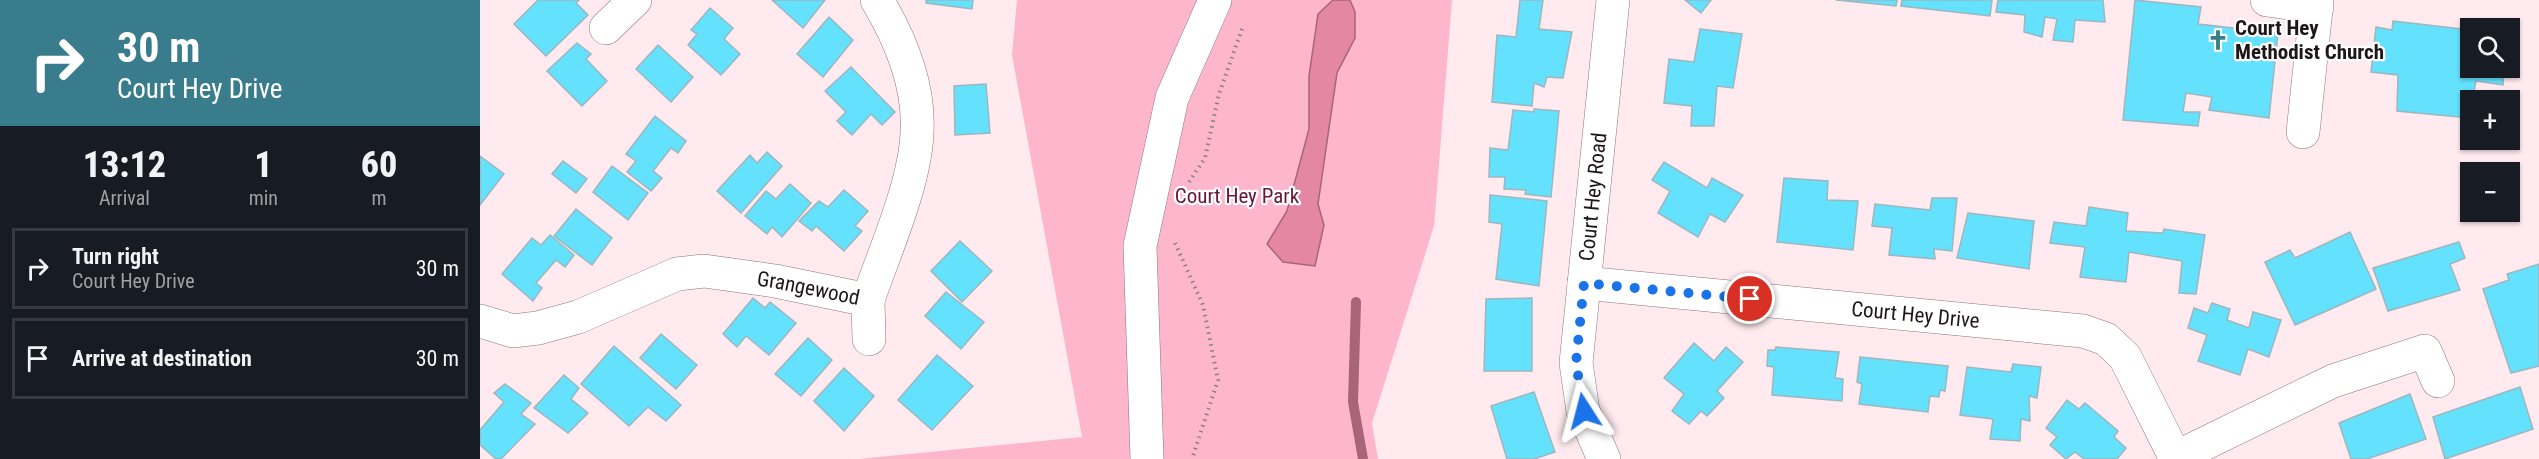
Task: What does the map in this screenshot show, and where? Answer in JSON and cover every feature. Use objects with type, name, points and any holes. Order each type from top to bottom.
[{"type":"street","points":[[606,28],[634,0]]},
{"type":"street","name":"Grangewood","points":[[480,321],[513,331],[538,328],[578,317],[677,274],[704,271],[786,283],[868,300],[907,187],[918,133],[912,77],[895,31],[877,0]]},
{"type":"street","points":[[1147,459],[1140,246],[1172,98],[1215,0]]},
{"type":"street","name":"Court Hey Road","points":[[1604,459],[1584,411],[1576,363],[1613,0]]},
{"type":"street","points":[[2267,0],[2317,4],[2302,132]]},
{"type":"street","name":"Court Hey Drive","points":[[1584,283],[2083,331],[2106,339],[2125,357],[2175,458]]},
{"type":"street","points":[[868,300],[869,339]]},
{"type":"street","points":[[2175,458],[2332,381],[2424,351],[2438,381]]},
{"type":"path","points":[[1188,184],[1205,158],[1219,94],[1245,21]]},
{"type":"path","points":[[1174,241],[1203,305],[1218,380],[1192,459]]},
{"type":"green space","name":"Court Hey Park","points":[[1017,0],[1452,0],[1434,226],[1372,423],[1378,459],[859,459],[1082,437],[1012,55]]},
{"type":"shaded area","points":[[1333,0],[1350,0],[1355,12],[1355,38],[1337,73],[1318,204],[1324,225],[1315,266],[1283,262],[1267,244],[1287,211],[1309,129],[1309,76],[1318,14]]},
{"type":"building","points":[[538,0],[579,0],[576,3],[588,15],[546,56],[514,24]]},
{"type":"building","points":[[772,0],[825,0],[803,28]]},
{"type":"building","points":[[926,0],[973,0],[972,9],[926,3]]},
{"type":"building","points":[[1520,0],[1543,0],[1539,29],[1572,32],[1563,78],[1547,77],[1544,87],[1534,83],[1532,106],[1492,102],[1497,35],[1516,37]]},
{"type":"building","points":[[1685,0],[1711,0],[1701,13]]},
{"type":"building","points":[[1836,0],[1897,0],[1896,6]]},
{"type":"building","points":[[1902,0],[1992,0],[1990,16],[1901,6]]},
{"type":"building","points":[[1998,0],[2103,0],[2105,22],[2075,20],[2073,42],[2053,40],[2057,19],[2045,17],[2042,37],[2024,32],[2025,15],[1996,12]]},
{"type":"building","points":[[2135,0],[2201,7],[2198,24],[2278,33],[2269,118],[2209,110],[2212,97],[2186,93],[2183,112],[2200,112],[2198,126],[2123,120]]},
{"type":"building","points":[[710,8],[733,28],[724,39],[740,54],[721,75],[688,45],[697,34],[691,30]]},
{"type":"building","points":[[829,17],[853,40],[823,77],[797,54]]},
{"type":"building","points":[[2393,21],[2460,29],[2460,78],[2503,78],[2503,85],[2476,81],[2474,90],[2460,90],[2460,117],[2397,111],[2398,75],[2371,72],[2376,27],[2392,30]]},
{"type":"building","points":[[1700,29],[1742,34],[1733,88],[1717,86],[1714,126],[1691,126],[1692,106],[1664,103],[1669,59],[1694,62]]},
{"type":"building","points":[[577,43],[591,54],[586,59],[607,81],[582,106],[547,71]]},
{"type":"building","points":[[658,45],[693,77],[671,102],[636,69]]},
{"type":"building","points":[[851,67],[895,112],[882,125],[871,114],[852,135],[837,121],[846,112],[825,91]]},
{"type":"building","points":[[986,84],[990,133],[955,135],[954,86]]},
{"type":"building","points":[[1534,109],[1559,111],[1551,197],[1525,194],[1526,190],[1504,189],[1505,177],[1489,177],[1490,148],[1508,150],[1513,110],[1534,112]]},
{"type":"building","points":[[655,116],[686,141],[678,153],[671,148],[653,171],[662,178],[651,191],[627,172],[636,161],[626,154]]},
{"type":"building","points":[[767,152],[782,166],[741,213],[717,191],[750,155],[757,163]]},
{"type":"building","points":[[480,156],[504,174],[480,205]]},
{"type":"building","points":[[563,161],[587,179],[576,193],[552,174]]},
{"type":"building","points":[[1664,162],[1707,188],[1712,178],[1743,195],[1725,222],[1710,214],[1698,237],[1658,213],[1670,191],[1652,180]]},
{"type":"building","points":[[612,166],[648,193],[628,220],[593,192]]},
{"type":"building","points":[[1784,178],[1828,181],[1827,200],[1858,201],[1853,250],[1777,242]]},
{"type":"building","points":[[790,184],[811,203],[782,237],[772,227],[767,234],[745,216],[766,191],[776,199]]},
{"type":"building","points":[[844,190],[868,211],[855,226],[862,231],[844,251],[816,226],[812,231],[799,221],[819,201],[828,207]]},
{"type":"building","points":[[1490,195],[1547,201],[1539,286],[1496,279],[1502,224],[1489,222]]},
{"type":"building","points":[[1932,198],[1957,198],[1952,251],[1934,249],[1935,259],[1889,255],[1892,228],[1872,226],[1875,204],[1930,210]]},
{"type":"building","points":[[2089,207],[2128,213],[2126,231],[2163,233],[2164,229],[2205,235],[2196,294],[2179,293],[2182,261],[2129,252],[2126,282],[2080,277],[2085,247],[2050,243],[2054,222],[2086,226]]},
{"type":"building","points":[[576,209],[612,238],[592,265],[554,236]]},
{"type":"building","points":[[1968,213],[2034,221],[2029,269],[1957,258]]},
{"type":"building","points":[[2350,232],[2376,289],[2295,325],[2265,262],[2290,250],[2295,258]]},
{"type":"building","points":[[550,235],[574,255],[565,267],[556,260],[536,283],[542,288],[533,301],[502,274],[532,238],[541,245]]},
{"type":"building","points":[[960,241],[992,271],[962,302],[931,271]]},
{"type":"building","points":[[2459,242],[2465,258],[2450,264],[2460,290],[2388,311],[2373,268]]},
{"type":"building","points":[[2539,264],[2539,366],[2511,373],[2483,289],[2509,280],[2507,274]]},
{"type":"building","points":[[946,292],[984,322],[961,349],[925,316]]},
{"type":"building","points":[[753,298],[765,308],[770,302],[796,323],[769,355],[746,336],[737,347],[723,334]]},
{"type":"building","points":[[1532,298],[1532,371],[1484,371],[1486,299]]},
{"type":"building","points":[[2212,303],[2230,309],[2227,320],[2249,328],[2253,312],[2281,320],[2269,357],[2248,349],[2240,375],[2198,361],[2207,335],[2188,328],[2194,308],[2208,313]]},
{"type":"building","points":[[661,334],[697,365],[676,389],[640,358]]},
{"type":"building","points":[[808,338],[832,360],[801,396],[775,374]]},
{"type":"building","points":[[1694,343],[1714,361],[1726,347],[1743,362],[1717,391],[1724,398],[1707,416],[1701,411],[1689,424],[1672,411],[1684,394],[1664,378]]},
{"type":"building","points":[[614,346],[681,405],[666,421],[648,407],[629,426],[581,384]]},
{"type":"building","points":[[1776,347],[1839,352],[1835,378],[1843,379],[1842,401],[1772,395],[1774,367],[1767,366],[1768,350],[1775,350]]},
{"type":"building","points":[[937,355],[973,386],[932,430],[898,400]]},
{"type":"building","points":[[1860,357],[1948,366],[1945,391],[1940,390],[1939,397],[1930,396],[1928,412],[1859,404],[1862,384],[1857,382]]},
{"type":"building","points":[[2013,364],[2041,367],[2037,398],[2029,396],[2030,421],[2021,419],[2020,441],[1990,439],[1993,419],[1960,415],[1967,367],[2011,372]]},
{"type":"building","points":[[844,368],[874,396],[844,431],[814,401]]},
{"type":"building","points":[[564,375],[579,388],[571,399],[588,413],[568,433],[534,408]]},
{"type":"building","points":[[505,384],[531,403],[521,414],[535,424],[501,459],[496,459],[480,445],[480,430],[504,402],[494,393]]},
{"type":"building","points":[[2520,387],[2533,429],[2445,459],[2433,417]]},
{"type":"building","points":[[1534,392],[1555,452],[1534,459],[1507,459],[1491,406]]},
{"type":"building","points":[[2410,394],[2426,439],[2367,459],[2351,459],[2339,423]]},
{"type":"building","points":[[2067,400],[2079,409],[2085,403],[2118,431],[2114,437],[2126,448],[2117,459],[2084,459],[2075,452],[2066,459],[2050,445],[2057,437],[2046,428]]},
{"type":"waterway","points":[[1356,302],[1353,402],[1363,459]]},
{"type":"place","name":"Court Hey Methodist Church","points":[[2218,40]]},
{"type":"route","points":[[1584,411],[1576,363],[1584,283],[1750,299]]}]
